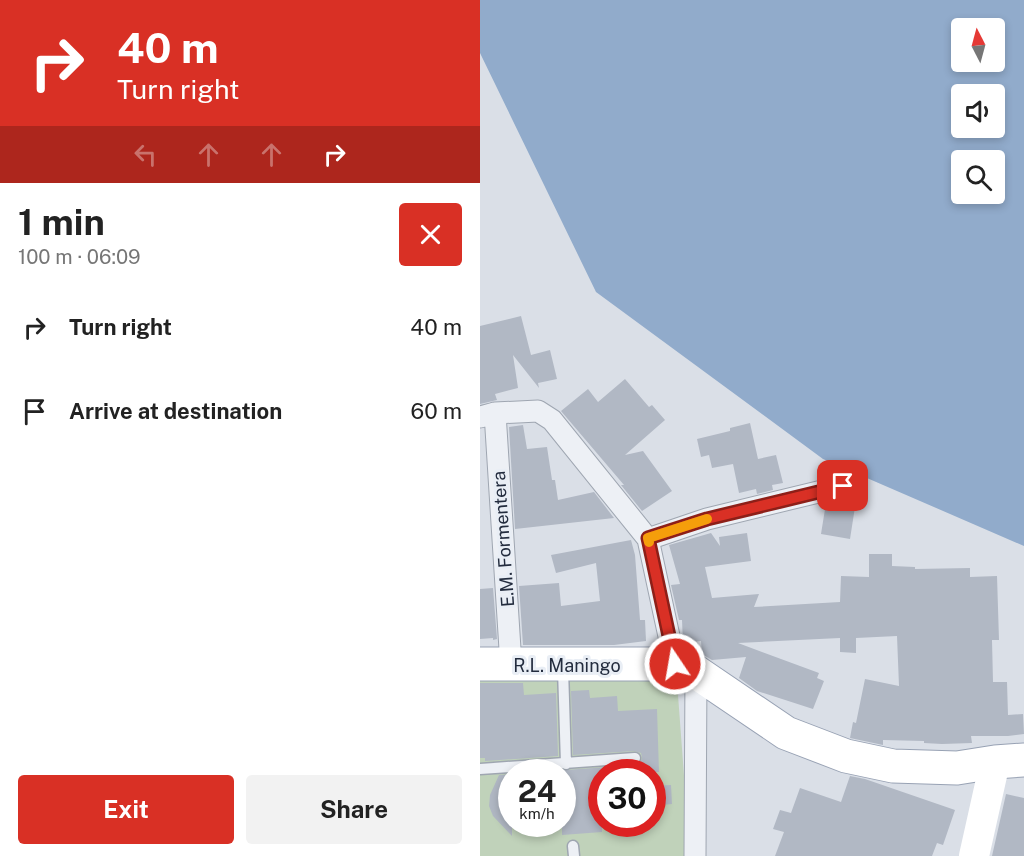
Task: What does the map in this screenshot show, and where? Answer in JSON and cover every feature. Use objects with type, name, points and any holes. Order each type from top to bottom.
[{"type":"main road","name":"R.L. Maningo","points":[[496,665],[686,668]]},
{"type":"main road","points":[[686,668],[786,733],[846,756],[893,766],[957,768],[1010,761]]},
{"type":"street","points":[[488,415],[538,411],[552,420],[648,538],[686,668],[695,856]]},
{"type":"street","name":"E.M. Formentera","points":[[488,415],[496,665]]},
{"type":"street","points":[[648,538],[707,519],[843,486]]},
{"type":"street","points":[[974,856],[1010,761]]},
{"type":"lane","points":[[563,666],[566,759]]},
{"type":"lane","points":[[576,763],[635,758]]},
{"type":"lane","points":[[480,769],[498,768]]},
{"type":"green space","points":[[656,676],[670,681],[678,695],[690,856],[480,856],[480,681]]},
{"type":"water","points":[[480,0],[1024,0],[1024,546],[823,459],[596,292],[480,53]]},
{"type":"building","points":[[521,316],[531,355],[550,350],[557,379],[538,383],[539,388],[513,355],[518,388],[495,394],[497,400],[480,404],[480,326]]},
{"type":"building","points":[[625,379],[649,407],[652,405],[665,420],[625,455],[643,451],[672,491],[642,511],[621,485],[624,485],[561,411],[588,389],[598,402]]},
{"type":"building","points":[[750,423],[758,459],[776,455],[783,483],[772,485],[773,490],[757,494],[756,489],[739,493],[733,464],[712,468],[709,455],[701,457],[697,439],[730,431],[730,428]]},
{"type":"building","points":[[523,425],[527,449],[547,447],[552,480],[555,480],[558,500],[594,492],[614,518],[515,529],[509,427]]},
{"type":"building","points":[[826,503],[855,507],[850,539],[821,534]]},
{"type":"building","points":[[711,533],[720,546],[719,537],[747,533],[751,561],[705,567],[712,598],[759,594],[754,607],[840,602],[841,576],[869,577],[869,554],[892,554],[892,566],[915,567],[915,569],[970,568],[970,577],[997,576],[999,640],[992,640],[993,682],[1007,682],[1008,715],[1023,714],[1024,734],[971,736],[972,743],[942,744],[883,740],[883,745],[850,738],[853,722],[856,723],[865,679],[899,686],[897,636],[856,638],[856,653],[840,652],[840,638],[738,643],[819,673],[817,678],[824,681],[813,709],[757,691],[739,678],[746,657],[712,660],[702,654],[701,641],[683,643],[682,620],[679,620],[671,585],[680,584],[669,545]]},
{"type":"building","points":[[631,540],[635,555],[640,620],[645,620],[646,641],[614,645],[523,645],[519,586],[559,583],[561,606],[600,601],[596,563],[556,573],[551,555]]},
{"type":"building","points":[[493,588],[497,639],[480,639],[480,589]]},
{"type":"building","points":[[480,683],[523,683],[524,695],[556,693],[558,756],[485,761],[485,758],[480,758]]},
{"type":"building","points":[[589,690],[590,698],[617,696],[618,711],[657,709],[659,759],[642,759],[641,753],[634,751],[573,755],[571,691]]},
{"type":"building","points":[[588,768],[588,833],[576,834],[576,769]]},
{"type":"building","points":[[850,776],[955,810],[943,845],[937,843],[932,856],[775,856],[784,832],[773,829],[780,810],[791,813],[800,788],[841,802]]},
{"type":"building","points":[[498,777],[498,821],[489,806],[490,795]]},
{"type":"building","points":[[666,785],[671,785],[672,804],[666,805]]},
{"type":"building","points":[[1006,794],[1024,798],[1024,856],[992,856]]},
{"type":"slow traffic","points":[[649,542],[648,538],[707,519]]},
{"type":"route","points":[[675,664],[648,538],[707,519],[843,486]]}]
